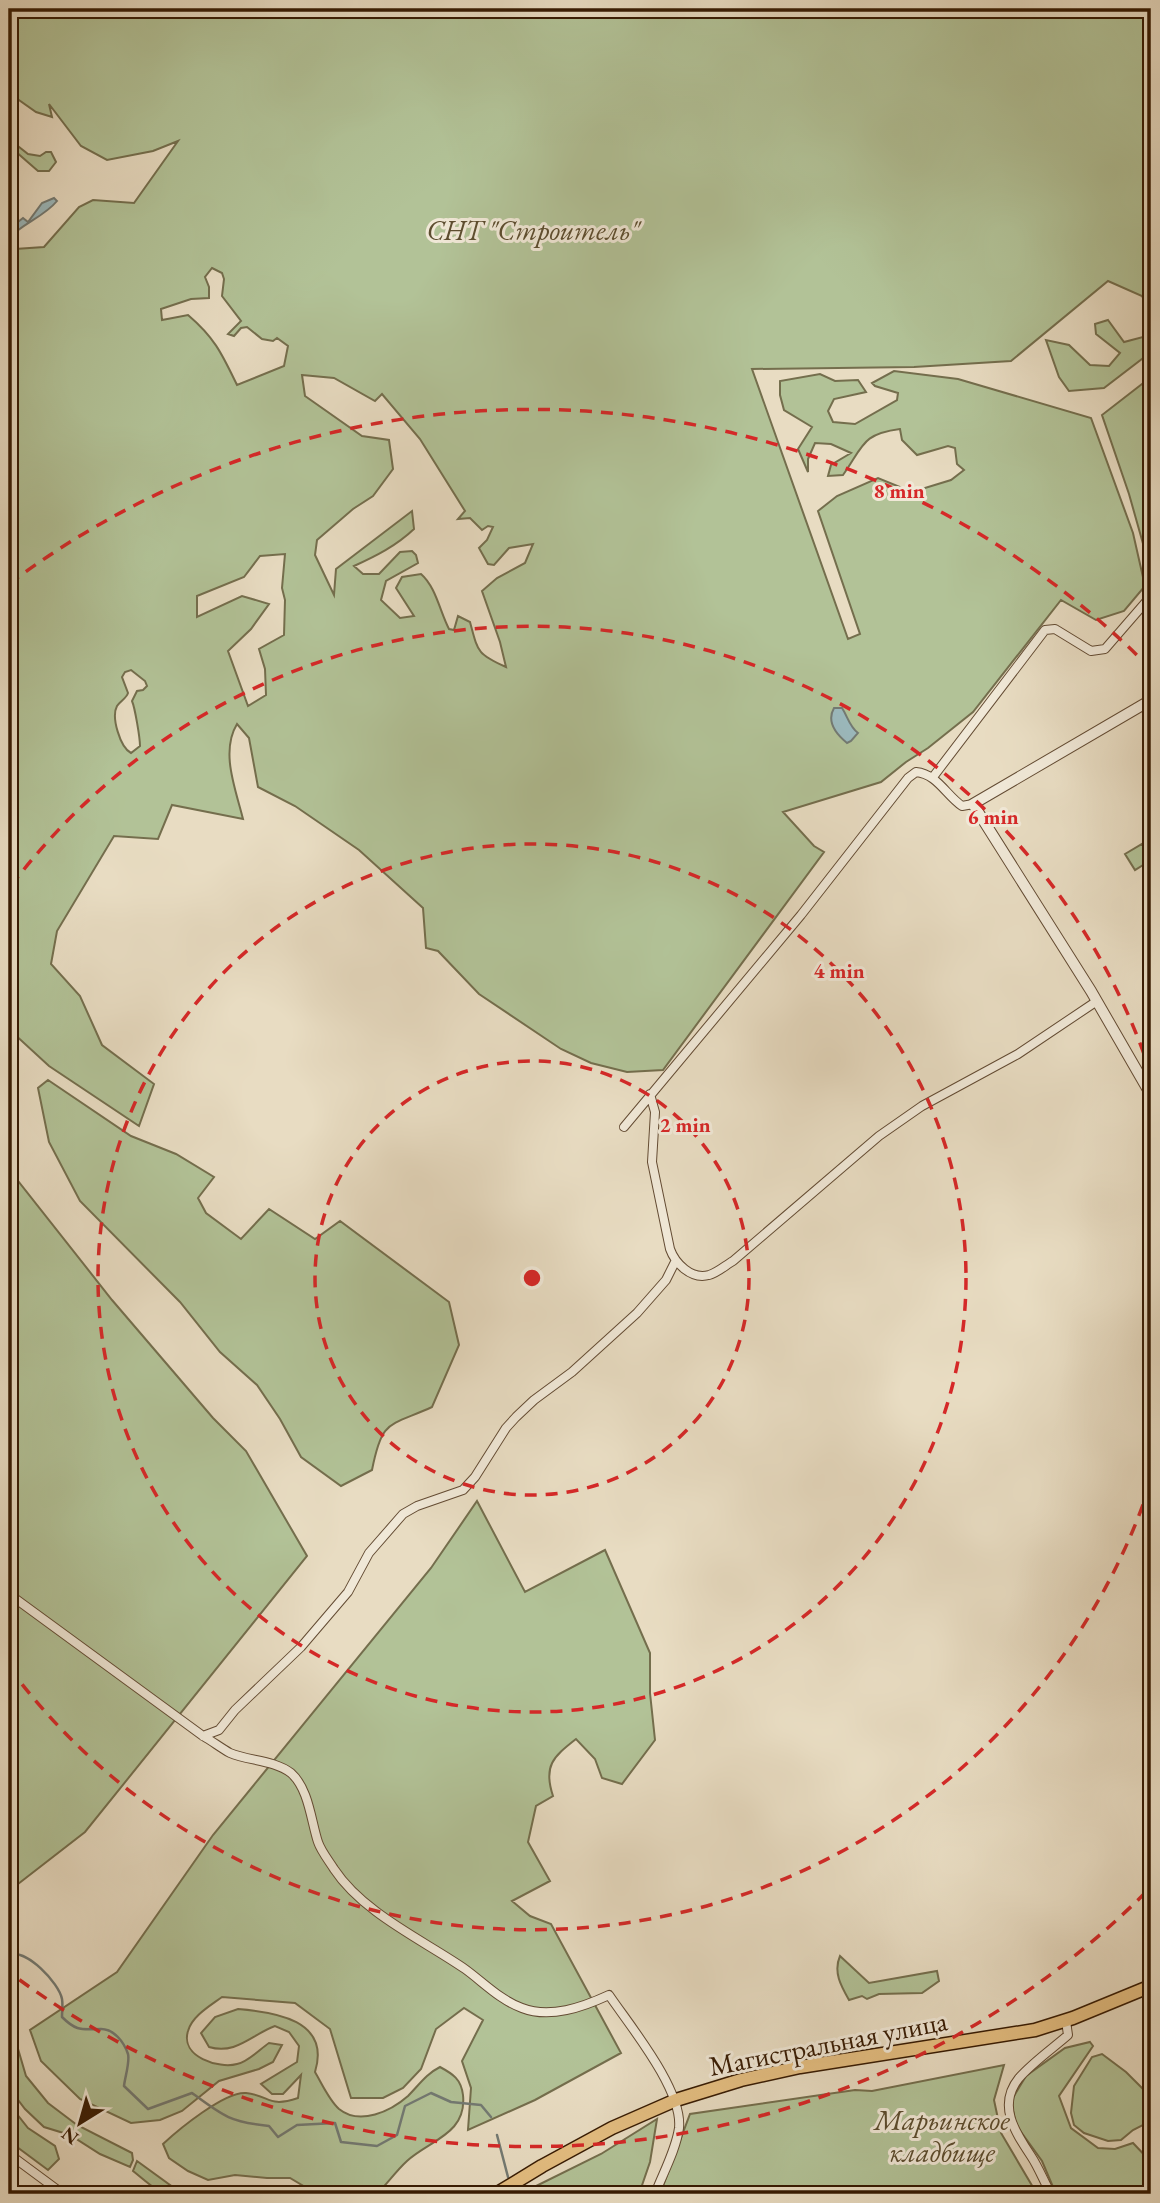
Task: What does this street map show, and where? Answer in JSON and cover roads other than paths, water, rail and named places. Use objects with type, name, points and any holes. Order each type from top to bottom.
[{"type":"main road","name":"Магистральная улица","points":[[496,2194],[612,2128],[676,2100],[767,2074],[1008,2035],[1066,2021],[1151,1986]]},
{"type":"street","points":[[933,777],[1045,630],[1055,629],[1091,651],[1105,649],[1151,596]]},
{"type":"street","points":[[624,1127],[802,915],[908,778],[916,772],[933,777],[951,798],[962,806],[973,804],[1151,700]]},
{"type":"street","points":[[973,804],[1097,1001],[1151,1095]]},
{"type":"street","points":[[675,1262],[695,1275],[708,1276],[733,1261],[880,1136],[922,1105],[1018,1054],[1097,1001]]},
{"type":"street","points":[[203,1736],[219,1730],[235,1710],[300,1647],[348,1592],[369,1553],[403,1514],[417,1506],[463,1490],[475,1477],[506,1428],[534,1400],[572,1373],[637,1313],[666,1280],[675,1262],[652,1162],[655,1112],[650,1094]]},
{"type":"street","points":[[9,1594],[203,1736],[230,1752],[292,1774],[300,1786],[314,1823],[318,1843],[349,1887],[376,1911],[497,1994],[523,2009],[554,2012],[584,2006],[609,1995],[667,2081],[676,2100],[679,2126],[655,2194]]},
{"type":"street","points":[[1051,2194],[1033,2158],[1018,2138],[1008,2111],[1012,2090],[1019,2078],[1068,2035],[1066,2021]]},
{"type":"street","points":[[9,2154],[63,2194]]},
{"type":"water","points":[[54,198],[57,201],[52,206],[9,238],[9,229],[23,218],[28,222],[42,203]]},
{"type":"water","points":[[834,708],[842,708],[858,733],[847,743],[833,727],[831,718]]},
{"type":"waterway","points":[[9,1955],[16,1954],[32,1962],[55,1984],[62,2001],[62,2017],[67,2022],[80,2029],[110,2031],[118,2037],[128,2054],[124,2086],[148,2109],[192,2093],[228,2117],[269,2126],[278,2137],[297,2125],[335,2123],[341,2142],[377,2146],[397,2135],[405,2106],[431,2093],[451,2102],[481,2105],[491,2117]]},
{"type":"waterway","points":[[497,2135],[508,2177]]},
{"type":"park label","name":"СНТ \"Строитель\"","points":[[533,230]]},
{"type":"park label","name":"Марьинское кладбище","points":[[942,2136]]}]
